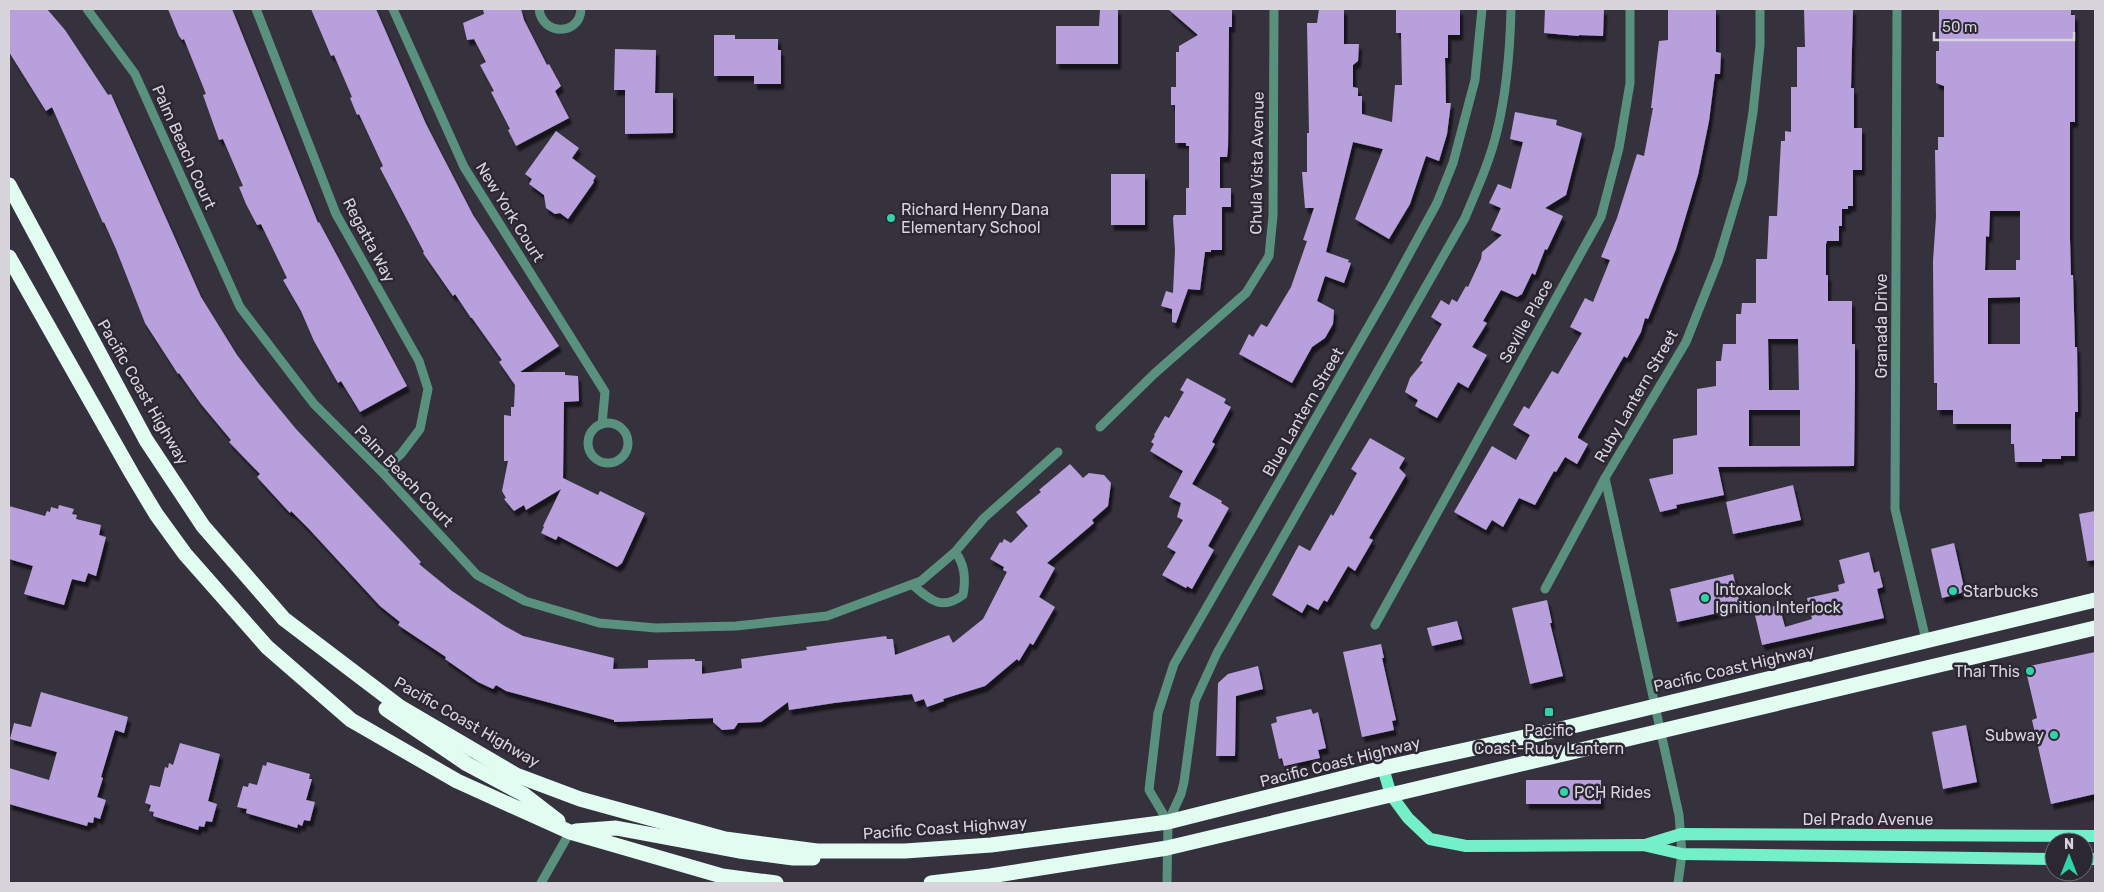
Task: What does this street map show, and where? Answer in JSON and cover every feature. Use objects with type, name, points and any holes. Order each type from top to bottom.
[{"type":"highway","name":"Pacific Coast Highway","points":[[9,185],[146,440],[203,526],[284,619],[400,707],[516,775],[580,799],[725,839],[817,851],[905,851],[991,846],[1168,822],[1383,768],[1548,732],[2095,600]]},
{"type":"highway","points":[[9,257],[132,474],[156,514],[185,554],[267,647],[352,720],[457,781],[570,832],[722,876],[776,883]]},
{"type":"highway","points":[[284,619],[294,631],[338,672],[392,714],[467,764],[522,794],[549,813],[570,832],[598,829],[632,830],[693,844],[793,858],[837,858],[905,851]]},
{"type":"highway","points":[[930,883],[990,876],[1167,848],[2095,628]]},
{"type":"main road","name":"Del Prado Avenue","points":[[1383,768],[1391,795],[1408,818],[1430,839],[1466,846],[1642,846],[1682,854],[2044,859]]},
{"type":"main road","name":"Del Prado Avenue","points":[[1642,846],[1681,834],[2095,836]]},
{"type":"street","name":"Palm Beach Court","points":[[87,9],[135,74],[240,307],[314,404],[381,472],[477,575],[525,601],[599,623],[656,628],[736,626],[827,616],[921,582],[955,552],[984,518],[1058,452]]},
{"type":"street","name":"Regatta Way","points":[[256,9],[336,214],[419,361],[428,389],[420,429],[401,454],[381,472]]},
{"type":"street","name":"New York Court","points":[[393,9],[464,167],[605,392],[602,424]]},
{"type":"street","points":[[539,9],[544,23],[550,28],[558,30],[574,26],[579,19],[581,9]]},
{"type":"street","name":"Chula Vista Avenue","points":[[1100,427],[1154,374],[1246,293],[1269,256],[1273,216],[1274,9]]},
{"type":"street","name":"Blue Lantern Street","points":[[1168,822],[1149,790],[1158,713],[1174,664],[1437,204],[1453,163],[1475,80],[1482,9]]},
{"type":"street","points":[[1167,883],[1168,822],[1181,794],[1184,782],[1195,701],[1217,653],[1465,218],[1497,131],[1510,55],[1511,9]]},
{"type":"street","name":"Seville Place","points":[[1375,625],[1601,217],[1619,148],[1630,83],[1630,9]]},
{"type":"street","name":"Ruby Lantern Street","points":[[1545,589],[1605,478],[1686,342],[1718,260],[1742,181],[1753,112],[1760,45],[1760,9]]},
{"type":"street","name":"Granada Drive","points":[[1896,9],[1895,509],[1926,640]]},
{"type":"street","name":"New York Court","points":[[602,424],[618,426],[624,431],[627,438],[626,453],[614,462],[598,461],[592,456],[589,449],[590,434],[602,424]]},
{"type":"street","name":"Ruby Lantern Street","points":[[1605,478],[1679,815],[1682,854],[1678,883]]},
{"type":"street","points":[[913,585],[940,603],[954,601],[963,595],[966,583],[964,571],[960,558],[955,552]]},
{"type":"street","points":[[542,883],[570,832]]},
{"type":"building","points":[[9,9],[47,9],[65,30],[108,95],[111,94],[201,297],[237,355],[259,384],[296,429],[421,562],[419,564],[452,591],[523,636],[614,658],[613,669],[648,668],[648,660],[695,659],[695,661],[702,661],[702,674],[742,668],[741,659],[807,650],[806,647],[886,636],[887,639],[893,639],[895,655],[949,635],[953,643],[983,619],[1007,572],[1003,570],[1004,567],[990,559],[1000,542],[1002,543],[1004,539],[1011,543],[1028,526],[1016,512],[1041,492],[1039,490],[1070,464],[1083,478],[1089,473],[1104,475],[1111,483],[1108,506],[1092,520],[1094,523],[1047,563],[1055,568],[1039,597],[1055,607],[1033,645],[1030,643],[1019,661],[1017,659],[985,686],[943,699],[944,701],[927,707],[924,699],[915,702],[912,694],[789,710],[788,702],[761,722],[738,723],[734,729],[722,730],[713,722],[713,718],[614,722],[614,720],[506,691],[496,685],[493,689],[478,682],[445,659],[446,657],[398,625],[400,622],[380,606],[309,529],[291,511],[290,513],[257,477],[260,474],[229,442],[231,440],[178,374],[145,323],[116,249],[52,107],[46,111],[9,52]]},
{"type":"building","points":[[168,9],[232,9],[318,223],[407,386],[360,412],[341,381],[338,383],[314,341],[301,311],[283,280],[287,278],[261,224],[257,225],[246,204],[239,187],[243,186],[223,139],[219,140],[203,95],[206,94],[184,39],[182,40],[179,36]]},
{"type":"building","points":[[311,9],[376,9],[426,124],[473,215],[559,346],[520,372],[565,372],[565,375],[578,376],[579,401],[564,402],[563,478],[598,495],[600,491],[645,513],[622,563],[617,567],[558,536],[556,540],[541,533],[561,489],[526,510],[524,505],[514,511],[504,499],[506,498],[502,491],[508,461],[504,461],[504,415],[511,416],[511,407],[514,407],[515,385],[499,362],[502,360],[423,253],[380,168],[383,166],[359,114],[357,115],[350,98],[352,97],[334,55],[331,56]]},
{"type":"building","points":[[483,9],[521,9],[524,20],[547,65],[549,64],[561,86],[555,91],[569,118],[516,146],[508,130],[510,129],[491,92],[494,91],[480,65],[486,62],[474,39],[467,40],[463,23],[484,14]]},
{"type":"building","points":[[1100,9],[1118,9],[1118,64],[1056,64],[1056,26],[1099,26]]},
{"type":"building","points":[[1168,9],[1232,9],[1232,27],[1229,27],[1228,148],[1227,157],[1220,157],[1220,188],[1231,188],[1231,207],[1222,207],[1222,250],[1205,252],[1200,290],[1188,289],[1176,323],[1172,322],[1172,309],[1161,306],[1166,291],[1173,293],[1175,250],[1173,218],[1174,215],[1186,215],[1186,188],[1189,188],[1189,146],[1186,146],[1186,143],[1175,143],[1175,105],[1171,105],[1171,87],[1176,87],[1176,52],[1179,52],[1179,46],[1198,35]]},
{"type":"building","points":[[1319,9],[1344,9],[1344,44],[1359,44],[1358,61],[1353,65],[1353,87],[1358,88],[1358,96],[1362,96],[1362,114],[1392,122],[1395,85],[1402,85],[1401,33],[1396,33],[1396,9],[1460,9],[1460,35],[1448,35],[1448,58],[1445,58],[1446,103],[1451,103],[1447,134],[1439,161],[1426,156],[1410,204],[1389,239],[1355,219],[1383,149],[1353,142],[1326,252],[1349,260],[1348,262],[1351,263],[1344,283],[1325,276],[1317,301],[1334,310],[1333,324],[1325,338],[1312,347],[1292,383],[1239,354],[1249,334],[1253,337],[1261,324],[1267,327],[1291,287],[1307,241],[1303,240],[1314,208],[1305,208],[1302,172],[1307,172],[1307,133],[1309,133],[1307,23],[1317,23]]},
{"type":"building","points":[[1545,9],[1604,9],[1603,36],[1544,33]]},
{"type":"building","points":[[1668,9],[1716,9],[1716,52],[1721,53],[1720,74],[1715,74],[1709,121],[1698,175],[1676,249],[1648,319],[1645,318],[1641,332],[1627,358],[1624,356],[1578,436],[1578,438],[1588,444],[1577,464],[1565,457],[1556,472],[1554,471],[1535,505],[1519,498],[1503,527],[1492,520],[1486,530],[1454,512],[1492,446],[1516,460],[1530,435],[1513,425],[1524,406],[1529,409],[1552,371],[1558,374],[1582,333],[1570,327],[1585,298],[1593,302],[1610,260],[1601,257],[1617,218],[1637,154],[1644,156],[1653,108],[1651,108],[1659,41],[1668,40]]},
{"type":"building","points":[[1804,9],[1853,9],[1851,88],[1854,88],[1854,128],[1862,128],[1862,170],[1853,170],[1853,206],[1848,206],[1848,209],[1842,209],[1842,226],[1839,226],[1839,241],[1827,241],[1826,275],[1828,275],[1828,301],[1852,301],[1852,344],[1855,344],[1854,466],[1718,467],[1724,495],[1676,505],[1677,508],[1660,512],[1649,479],[1673,474],[1673,439],[1697,435],[1697,389],[1716,386],[1716,361],[1721,361],[1723,344],[1736,344],[1736,314],[1741,314],[1742,303],[1756,303],[1756,259],[1767,259],[1769,216],[1777,216],[1781,141],[1785,141],[1785,131],[1791,132],[1791,87],[1797,87],[1797,47],[1805,47]],"holes":[[[1768,339],[1798,339],[1799,390],[1769,390]],[[1749,410],[1800,410],[1800,446],[1749,446]]]},
{"type":"building","points":[[1939,9],[2071,9],[2071,15],[2075,15],[2075,122],[2070,122],[2070,240],[2075,347],[2077,347],[2078,412],[2075,412],[2075,456],[2061,456],[2061,459],[2042,459],[2042,462],[2015,462],[2014,444],[2011,444],[2011,424],[1953,424],[1953,410],[1937,410],[1937,383],[1934,383],[1933,261],[1936,217],[1935,150],[1938,150],[1938,137],[1944,137],[1944,86],[1936,83],[1936,51],[1939,51]],"holes":[[[1990,211],[2020,211],[2020,260],[2016,260],[2016,270],[1985,270],[1986,236],[1989,237]],[[2020,297],[2020,344],[1988,344],[1988,298]]]},
{"type":"building","points":[[714,35],[735,35],[735,39],[778,39],[778,50],[781,50],[781,84],[754,84],[754,76],[714,76]]},
{"type":"building","points":[[615,49],[656,50],[655,93],[673,93],[673,133],[625,134],[625,90],[614,90]]},
{"type":"building","points":[[1515,112],[1557,120],[1556,125],[1582,133],[1566,195],[1545,208],[1563,216],[1547,250],[1545,249],[1535,275],[1532,273],[1522,294],[1517,297],[1501,290],[1483,321],[1487,323],[1472,347],[1487,355],[1468,388],[1458,382],[1437,418],[1415,406],[1418,400],[1405,392],[1410,378],[1423,362],[1420,361],[1442,324],[1431,317],[1441,300],[1449,305],[1452,299],[1457,302],[1466,286],[1468,287],[1481,259],[1482,252],[1502,235],[1491,230],[1501,208],[1489,203],[1498,184],[1511,189],[1523,142],[1510,139]]},
{"type":"building","points":[[556,131],[579,148],[572,158],[596,176],[594,182],[568,219],[560,213],[555,214],[546,208],[544,195],[529,184],[532,179],[525,174]]},
{"type":"building","points":[[1111,174],[1145,174],[1145,225],[1111,225]]},
{"type":"building","points":[[1187,378],[1226,399],[1224,403],[1231,407],[1212,442],[1215,444],[1192,484],[1222,501],[1221,503],[1229,508],[1208,546],[1214,550],[1192,589],[1187,586],[1186,588],[1162,575],[1176,552],[1167,547],[1183,520],[1177,517],[1181,503],[1169,497],[1183,471],[1150,451],[1154,444],[1151,442],[1154,435],[1165,416],[1169,418],[1184,392],[1180,390]]},
{"type":"building","points":[[1370,438],[1405,458],[1399,468],[1406,475],[1369,538],[1373,540],[1355,571],[1348,566],[1327,602],[1324,600],[1318,610],[1307,604],[1302,613],[1272,595],[1299,545],[1310,551],[1331,514],[1333,516],[1357,473],[1351,469]]},
{"type":"building","points":[[1793,485],[1801,520],[1733,534],[1726,502]]},
{"type":"building","points":[[59,505],[74,509],[72,514],[77,515],[76,519],[101,525],[99,535],[106,537],[96,576],[88,573],[85,582],[72,579],[64,605],[24,594],[33,566],[9,559],[9,506],[45,516],[47,511],[50,512],[51,507],[58,509]]},
{"type":"building","points":[[2095,511],[2095,560],[2087,561],[2079,514]]},
{"type":"building","points":[[1954,543],[1965,592],[1942,598],[1931,549]]},
{"type":"building","points":[[1869,552],[1874,573],[1879,571],[1883,587],[1877,589],[1884,618],[1762,645],[1754,611],[1779,605],[1785,627],[1812,619],[1807,598],[1839,591],[1838,585],[1845,583],[1839,560]]},
{"type":"building","name":"Intoxalock Ignition Interlock","points":[[1733,574],[1741,608],[1677,622],[1670,589]]},
{"type":"building","points":[[1547,600],[1552,623],[1550,623],[1563,676],[1530,684],[1512,608]]},
{"type":"building","points":[[1457,621],[1462,639],[1432,646],[1427,628]]},
{"type":"building","points":[[1381,644],[1384,658],[1382,658],[1396,720],[1392,721],[1394,730],[1362,737],[1343,652]]},
{"type":"building","name":"Subway","points":[[2095,652],[2095,794],[2051,804],[2032,720],[2037,718],[2025,667]]},
{"type":"building","points":[[1258,666],[1263,689],[1236,696],[1235,756],[1216,756],[1218,683],[1228,674]]},
{"type":"building","points":[[41,692],[128,717],[124,733],[115,730],[101,777],[103,778],[97,797],[106,800],[100,819],[94,817],[93,823],[88,822],[87,826],[9,804],[9,768],[49,780],[57,752],[10,739],[14,723],[31,727]]},
{"type":"building","points":[[1311,709],[1313,714],[1318,712],[1326,748],[1318,750],[1320,758],[1284,766],[1282,758],[1279,759],[1271,724],[1277,722],[1276,717]]},
{"type":"building","points":[[1966,725],[1977,782],[1943,789],[1932,732]]},
{"type":"building","points":[[180,743],[220,754],[208,801],[217,804],[212,822],[206,821],[204,827],[199,826],[198,830],[153,816],[154,812],[149,811],[151,805],[145,803],[150,785],[160,787],[165,767],[168,768],[169,763],[173,765]]},
{"type":"building","points":[[267,762],[310,774],[309,779],[312,779],[306,800],[315,802],[310,821],[304,820],[302,826],[298,824],[297,828],[246,813],[247,809],[237,807],[243,786],[248,787],[249,783],[257,785],[263,765],[266,766]]},
{"type":"building","name":"PCH Rides","points":[[1526,780],[1601,780],[1601,804],[1526,804]]},
{"type":"place","name":"Richard Henry Dana Elementary School","points":[[891,218]]},
{"type":"place","name":"Starbucks","points":[[1953,591]]},
{"type":"place","name":"Intoxalock Ignition Interlock","points":[[1705,598]]},
{"type":"place","name":"Thai This","points":[[2030,671]]},
{"type":"place","name":"Pacific Coast-Ruby Lantern","points":[[1549,712]]},
{"type":"place","name":"Subway","points":[[2054,735]]},
{"type":"place","name":"PCH Rides","points":[[1564,792]]}]
